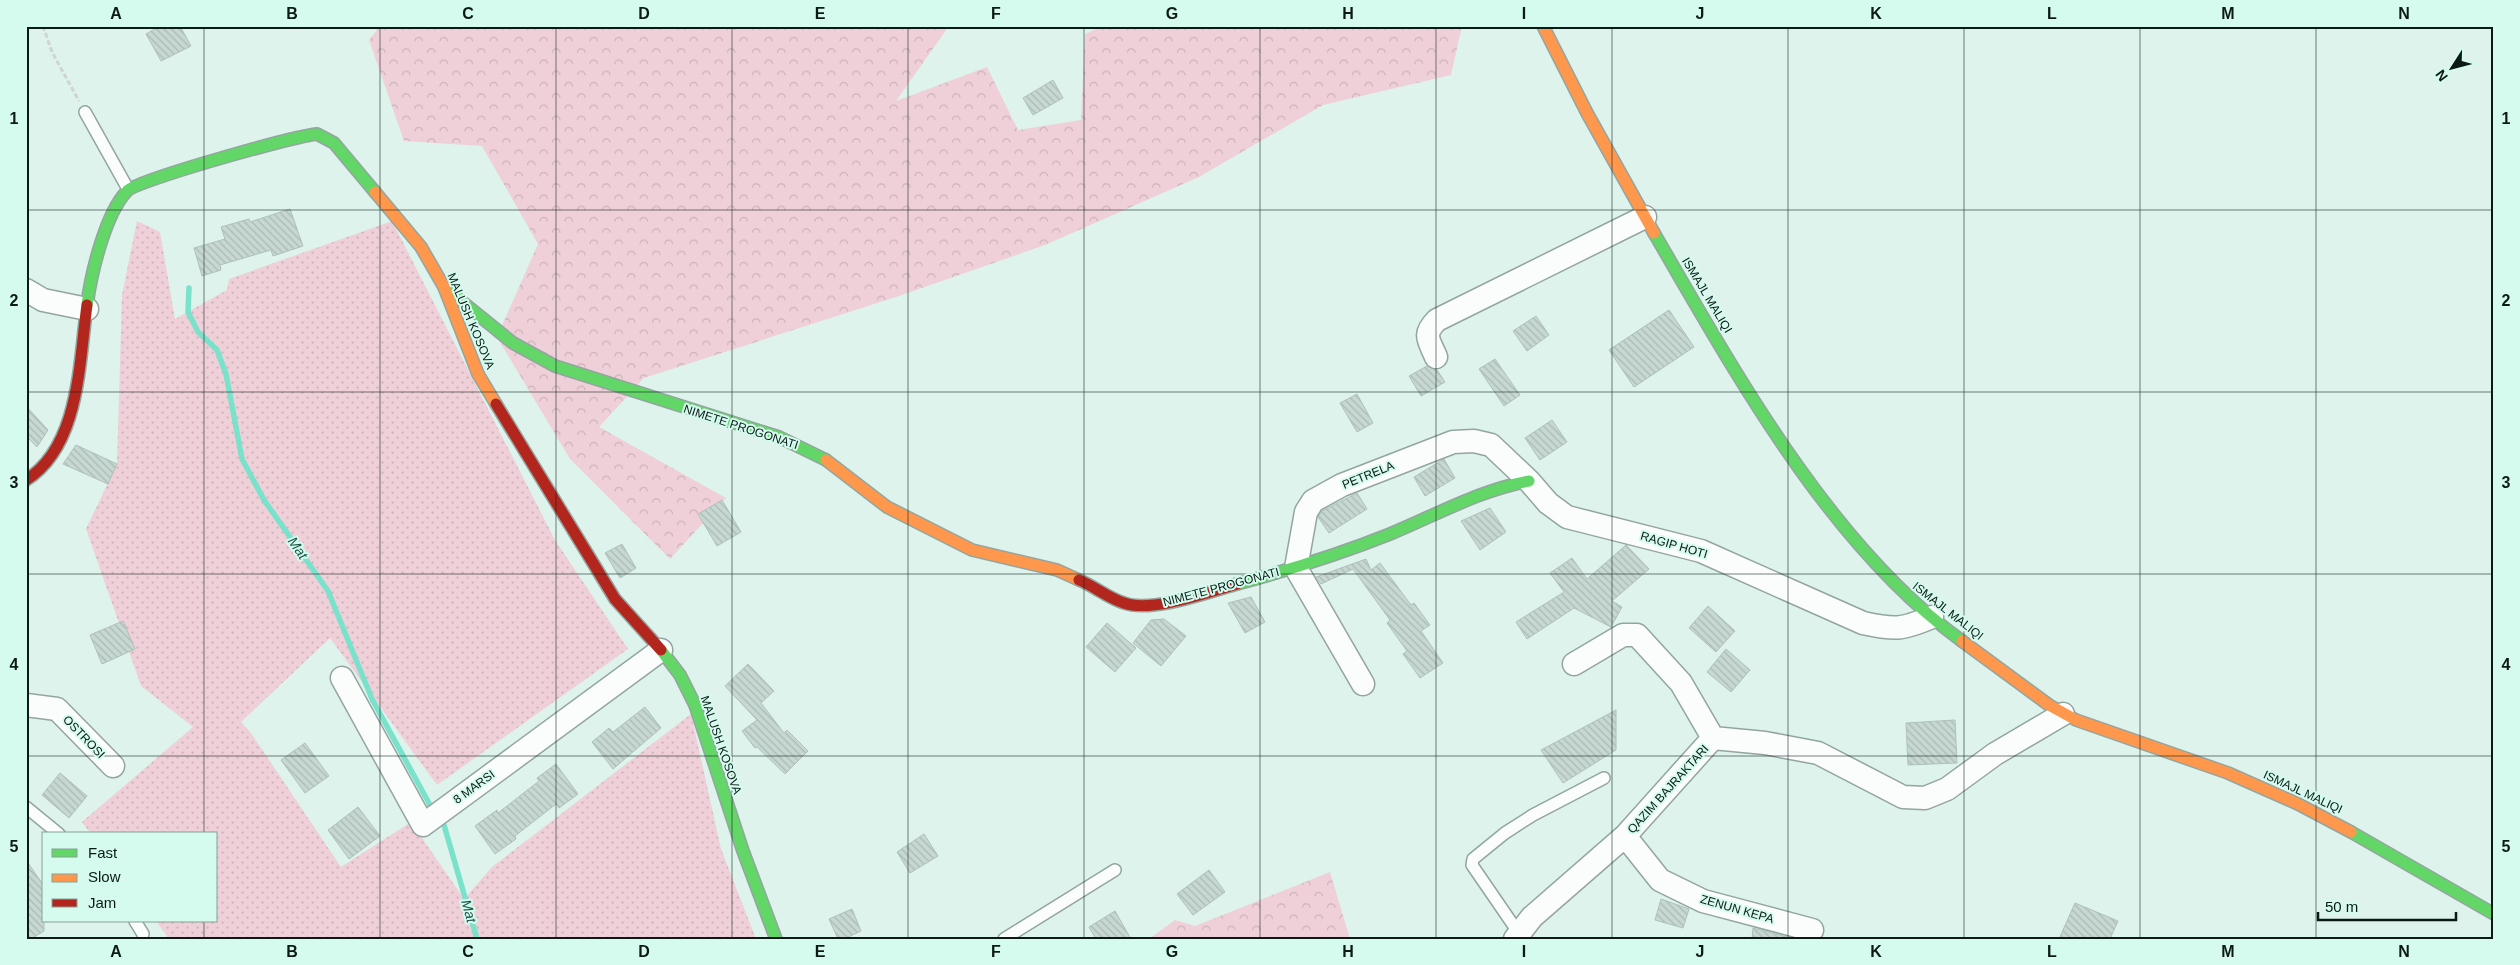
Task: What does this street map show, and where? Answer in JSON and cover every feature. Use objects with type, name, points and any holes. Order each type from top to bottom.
[{"type":"street","name":"ISMAJL MALIQI","points":[[1543,26],[1566,75],[1645,217],[1773,430],[1841,521],[1904,594],[1932,617],[2064,714],[2114,735],[2164,750],[2269,790],[2326,817],[2440,886],[2494,914]]},
{"type":"street","name":"MALUSH KOSOVA","points":[[128,189],[149,181],[317,134],[334,143],[354,164],[421,247],[444,287],[478,374],[615,599],[661,650],[680,675],[695,705],[743,851],[776,939]]},
{"type":"street","points":[[26,480],[34,475],[60,443],[73,410],[90,285],[112,211],[128,189]]},
{"type":"street","points":[[1436,357],[1426,334],[1428,328],[1436,320],[1645,217]]},
{"type":"street","name":"NIMETE PROGONATI","points":[[444,287],[512,343],[555,366],[779,437],[820,455],[887,507],[972,550],[1057,570],[1098,588],[1123,603],[1137,606],[1171,602],[1296,568],[1389,534],[1503,486],[1529,481]]},
{"type":"street","points":[[26,290],[43,300],[87,310]]},
{"type":"street","name":"PETRELA","points":[[1296,568],[1306,512],[1313,501],[1342,485],[1453,442],[1474,442],[1491,445]]},
{"type":"street","name":"RAGIP HOTI","points":[[1491,445],[1529,481],[1548,503],[1567,517],[1701,551],[1863,622],[1885,628],[1907,628],[1932,617]]},
{"type":"street","name":"NIMETE PROGONATI","points":[[1296,568],[1363,684]]},
{"type":"street","points":[[1574,664],[1623,635],[1637,635],[1681,683],[1713,738]]},
{"type":"street","name":"8 MARSI","points":[[342,678],[423,825],[446,806],[661,650]]},
{"type":"street","name":"OSTROSI","points":[[26,705],[57,709],[113,766]]},
{"type":"street","name":"QAZIM BAJRAKTARI","points":[[1516,936],[1625,836],[1713,738],[1765,743],[1818,753],[1903,797],[1925,798],[1947,789],[1995,754],[2064,714]]},
{"type":"street","name":"ZENUN KEPA","points":[[1625,836],[1660,880],[1703,901],[1812,930]]},
{"type":"lane","points":[[85,112],[128,189]]},
{"type":"lane","points":[[1516,936],[1472,865],[1472,859],[1498,838],[1533,815],[1604,778]]},
{"type":"lane","points":[[26,807],[57,832]]},
{"type":"lane","points":[[1004,939],[1115,870]]},
{"type":"lane","points":[[136,922],[143,934]]},
{"type":"path","points":[[43,26],[52,52],[85,112]]},
{"type":"green space","points":[[380,26],[949,26],[896,101],[987,67],[1018,130],[1081,120],[1085,34],[1103,26],[1462,26],[1451,75],[1323,105],[1199,177],[1045,245],[896,297],[644,378],[599,427],[726,498],[670,559],[570,459],[497,337],[538,244],[482,146],[404,141],[369,40]]},
{"type":"green space","points":[[137,221],[160,232],[175,319],[227,290],[229,279],[392,221],[555,540],[628,649],[437,785],[330,638],[241,722],[251,733],[341,867],[411,822],[464,899],[492,867],[691,714],[721,849],[756,939],[169,939],[157,922],[218,922],[218,832],[90,832],[82,822],[193,727],[141,686],[86,529],[117,464],[122,295]]},
{"type":"green space","points":[[1330,872],[1350,939],[1149,939],[1175,920],[1195,926]]},
{"type":"building","points":[[160,26],[180,26],[191,46],[161,61],[146,34]]},
{"type":"building","points":[[1053,80],[1063,98],[1033,115],[1023,98]]},
{"type":"building","points":[[290,209],[303,246],[273,256],[271,250],[220,265],[221,270],[202,276],[194,248],[225,239],[221,227],[249,219],[250,222]]},
{"type":"building","points":[[1669,310],[1694,347],[1634,387],[1609,350]]},
{"type":"building","points":[[1536,316],[1549,335],[1527,351],[1513,331]]},
{"type":"building","points":[[1495,359],[1520,395],[1504,406],[1479,369]]},
{"type":"building","points":[[1427,366],[1437,370],[1445,382],[1421,396],[1409,376]]},
{"type":"building","points":[[1357,394],[1373,423],[1357,432],[1340,403]]},
{"type":"building","points":[[26,406],[48,430],[37,447],[26,436]]},
{"type":"building","points":[[1552,420],[1567,442],[1540,460],[1525,438]]},
{"type":"building","points":[[76,445],[117,464],[108,484],[63,464]]},
{"type":"building","points":[[1444,459],[1455,478],[1425,496],[1414,477]]},
{"type":"building","points":[[1357,493],[1367,509],[1329,533],[1318,517],[1322,511]]},
{"type":"building","points":[[722,500],[741,532],[717,546],[698,514]]},
{"type":"building","points":[[1490,508],[1506,532],[1480,550],[1461,521]]},
{"type":"building","points":[[622,544],[636,568],[620,578],[605,553]]},
{"type":"building","points":[[1626,545],[1649,569],[1612,601],[1622,607],[1611,627],[1574,608],[1527,639],[1516,622],[1564,592],[1550,573],[1572,558],[1587,579]]},
{"type":"building","points":[[1366,559],[1371,570],[1380,563],[1411,605],[1414,603],[1430,625],[1421,631],[1443,663],[1420,678],[1403,654],[1407,651],[1387,623],[1390,620],[1353,569],[1321,584],[1316,577]]},
{"type":"building","points":[[1251,597],[1265,622],[1245,633],[1228,603]]},
{"type":"building","points":[[1708,606],[1735,631],[1716,652],[1689,628]]},
{"type":"building","points":[[1164,619],[1186,636],[1161,666],[1133,643],[1151,620]]},
{"type":"building","points":[[123,621],[135,649],[102,664],[90,635]]},
{"type":"building","points":[[1107,623],[1136,648],[1115,672],[1086,647]]},
{"type":"building","points":[[1726,649],[1750,670],[1731,692],[1707,672]]},
{"type":"building","points":[[748,664],[774,691],[761,703],[784,733],[787,730],[808,751],[785,774],[757,747],[755,748],[742,731],[757,720],[725,686]]},
{"type":"building","points":[[645,707],[661,728],[613,769],[592,742],[609,728],[613,732]]},
{"type":"building","points":[[1616,710],[1616,750],[1563,783],[1541,750]]},
{"type":"building","points":[[1955,720],[1957,763],[1908,765],[1906,723]]},
{"type":"building","points":[[305,743],[329,776],[305,793],[281,760]]},
{"type":"building","points":[[556,764],[578,794],[559,808],[556,804],[515,836],[516,839],[495,854],[475,826],[497,810],[498,813],[539,781],[537,778]]},
{"type":"building","points":[[60,773],[87,796],[69,818],[42,795]]},
{"type":"building","points":[[358,807],[380,836],[349,859],[328,830]]},
{"type":"building","points":[[924,834],[938,856],[910,873],[897,852]]},
{"type":"building","points":[[26,860],[42,883],[42,922],[44,922],[44,931],[31,939],[26,939]]},
{"type":"building","points":[[1209,870],[1225,892],[1193,915],[1177,894]]},
{"type":"building","points":[[1661,899],[1689,909],[1683,928],[1655,920]]},
{"type":"building","points":[[2075,903],[2118,921],[2110,939],[2059,939]]},
{"type":"building","points":[[852,909],[861,931],[844,939],[838,939],[829,919]]},
{"type":"building","points":[[1115,911],[1131,939],[1096,939],[1089,927]]},
{"type":"building","points":[[1753,928],[1794,939],[1752,939]]},
{"type":"waterway","name":"Mat","points":[[189,288],[188,312],[198,332],[217,350],[226,374],[242,459],[264,500],[328,591],[372,699],[430,805]]},
{"type":"waterway","name":"Mat","points":[[444,825],[477,939]]},
{"type":"traffic: fast","points":[[87,305],[100,245],[112,214],[127,191],[137,185],[218,159],[279,142],[317,134],[334,143],[375,192]]},
{"type":"traffic: fast","points":[[1654,233],[1752,398],[1789,454],[1828,507],[1870,557],[1914,602],[1962,641]]},
{"type":"traffic: fast","points":[[445,288],[513,343],[555,366],[779,437],[826,460]]},
{"type":"traffic: fast","points":[[1237,584],[1352,548],[1390,534],[1493,490],[1529,481]]},
{"type":"traffic: fast","points":[[661,650],[680,675],[695,705],[743,851],[776,939]]},
{"type":"traffic: fast","points":[[2351,832],[2494,914]]},
{"type":"traffic: slow","points":[[1543,26],[1587,113],[1654,233]]},
{"type":"traffic: slow","points":[[375,192],[421,247],[444,287],[478,374],[496,404]]},
{"type":"traffic: slow","points":[[826,460],[887,507],[972,550],[1057,570],[1079,580]]},
{"type":"traffic: slow","points":[[1962,641],[2049,705],[2076,720],[2228,773],[2298,804],[2351,832]]},
{"type":"traffic: jam","points":[[26,480],[44,465],[57,446],[67,425],[74,401],[87,305]]},
{"type":"traffic: jam","points":[[496,404],[615,599],[661,650]]},
{"type":"traffic: jam","points":[[1079,580],[1118,601],[1135,605],[1149,605],[1180,600],[1237,584]]}]
